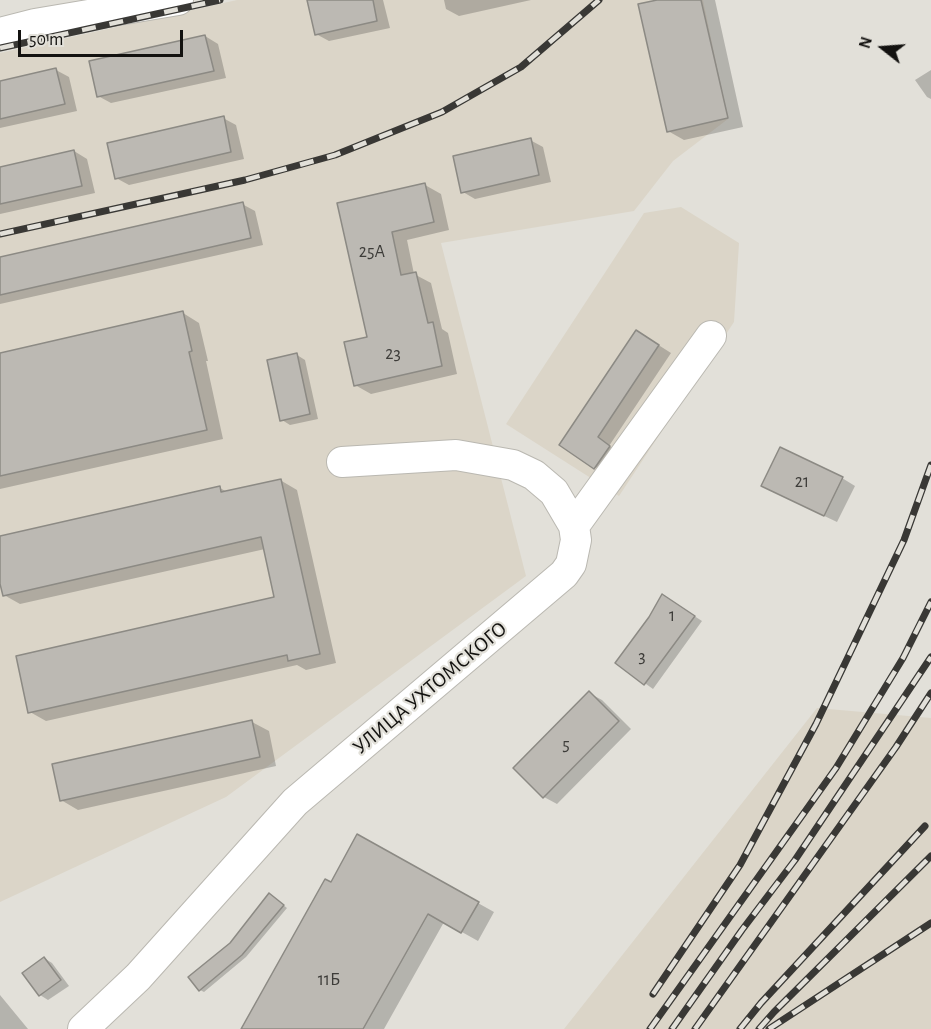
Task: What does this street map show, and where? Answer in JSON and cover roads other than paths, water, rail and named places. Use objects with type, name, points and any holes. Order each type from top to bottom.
[{"type":"street","points":[[0,33],[35,24],[178,0]]},
{"type":"street","points":[[342,462],[456,455],[513,465],[534,475],[554,492],[574,526],[711,336]]},
{"type":"street","name":"УЛИЦА УХТОМСКОГО","points":[[83,1029],[138,977],[296,802],[564,574],[575,552],[574,526]]},
{"type":"railway","points":[[0,48],[220,0]]},
{"type":"railway","points":[[0,234],[245,180],[335,155],[442,112],[521,67],[599,0]]},
{"type":"railway","points":[[653,994],[740,865],[816,724],[904,540],[931,465]]},
{"type":"railway","points":[[650,1029],[836,768],[903,658],[931,602]]},
{"type":"railway","points":[[672,1029],[795,860],[931,657]]},
{"type":"railway","points":[[695,1029],[896,747],[931,693]]},
{"type":"railway","points":[[740,1029],[761,1003],[925,826]]},
{"type":"railway","points":[[759,1029],[931,856]]},
{"type":"railway","points":[[769,1029],[931,923]]}]
